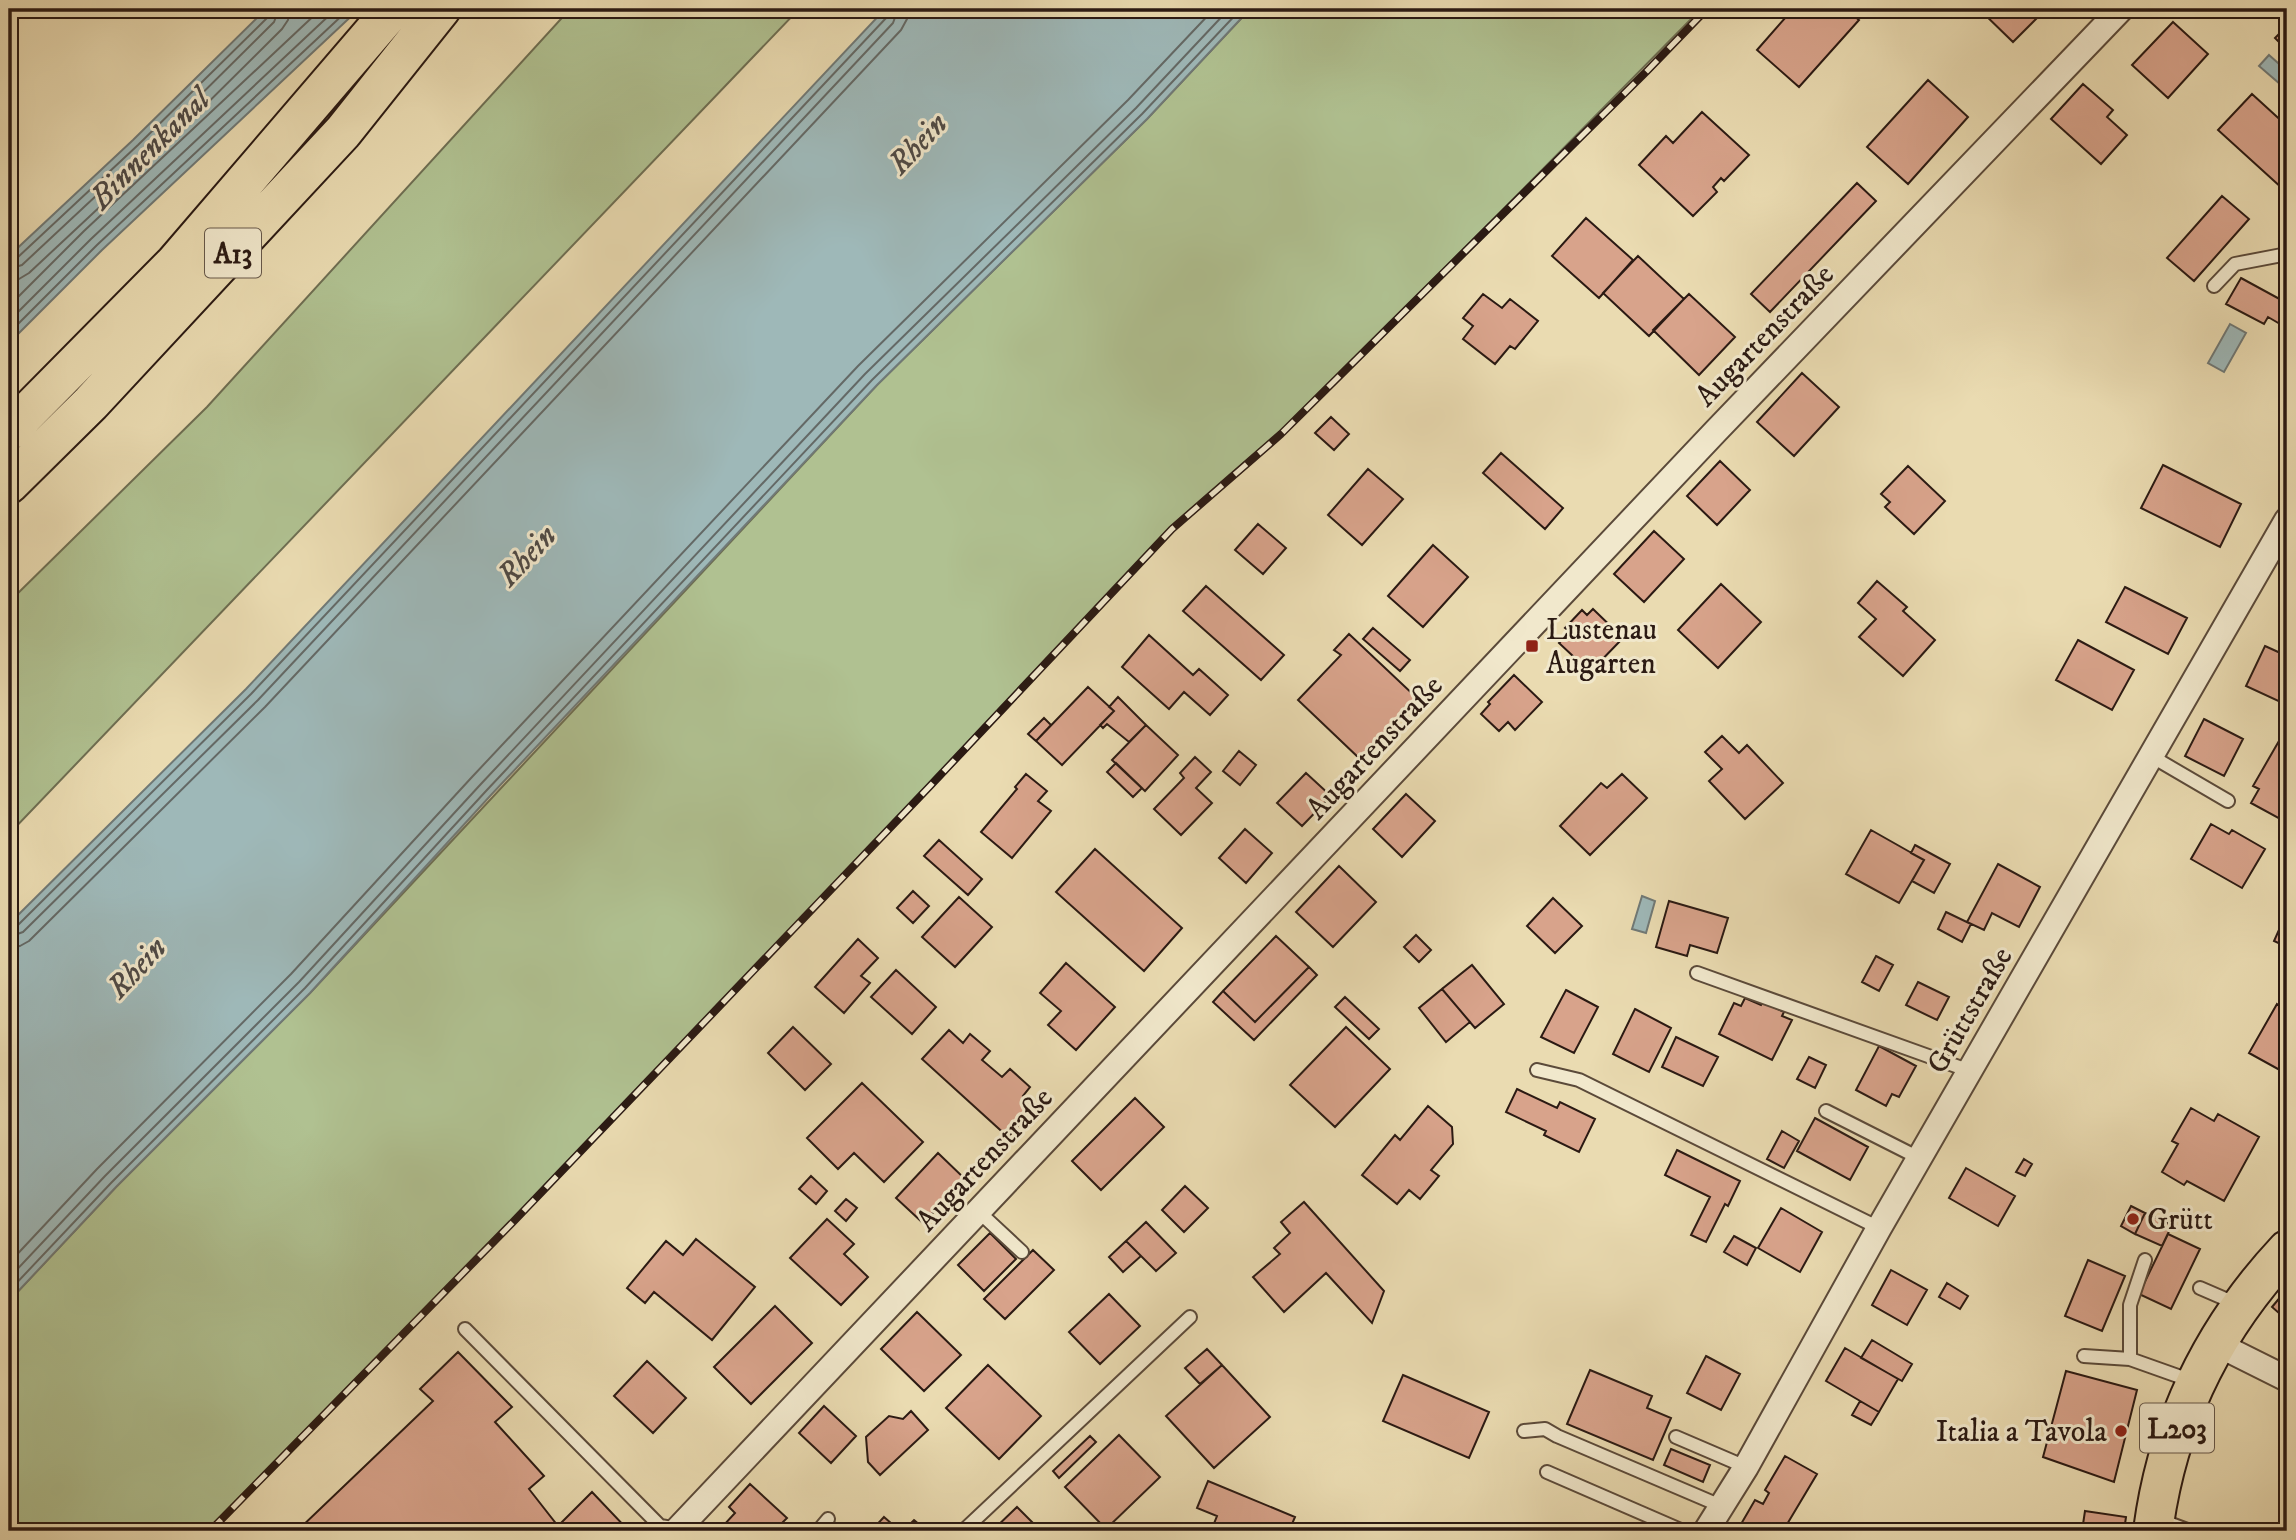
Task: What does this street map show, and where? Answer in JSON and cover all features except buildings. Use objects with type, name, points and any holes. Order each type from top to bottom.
[{"type":"main road","name":"A13","points":[[9,431],[175,263],[393,9]]},
{"type":"main road","name":"A13","points":[[9,484],[136,356],[343,132],[441,9]]},
{"type":"main road","name":"L203","points":[[2153,1525],[2167,1457],[2195,1382],[2215,1343],[2241,1305],[2287,1250]]},
{"type":"street","name":"Augartenstraße","points":[[679,1530],[731,1471],[1707,440],[2121,9]]},
{"type":"street","name":"Grüttstraße","points":[[1706,1531],[1746,1467],[1879,1228],[2287,520]]},
{"type":"street","points":[[2215,1343],[2287,1379]]},
{"type":"lane","points":[[2214,286],[2235,264],[2287,254]]},
{"type":"lane","points":[[2151,757],[2228,801]]},
{"type":"lane","points":[[1698,974],[1970,1071]]},
{"type":"lane","points":[[1537,1070],[1579,1080],[1879,1228]]},
{"type":"lane","points":[[1826,1111],[1919,1158]]},
{"type":"lane","points":[[978,1211],[1022,1252]]},
{"type":"lane","points":[[2130,1359],[2130,1305],[2145,1259]]},
{"type":"lane","points":[[2200,1288],[2241,1305]]},
{"type":"lane","points":[[963,1531],[1190,1317]]},
{"type":"lane","points":[[465,1329],[660,1526],[679,1530]]},
{"type":"lane","points":[[2084,1356],[2130,1359],[2195,1382]]},
{"type":"lane","points":[[1524,1431],[1545,1429],[1721,1506]]},
{"type":"lane","points":[[1676,1437],[1746,1467]]},
{"type":"lane","points":[[1547,1472],[1683,1531]]},
{"type":"lane","points":[[818,1531],[828,1519]]},
{"type":"lane","points":[[2153,1525],[2190,1531]]},
{"type":"green space","points":[[570,9],[799,9],[9,834],[9,602],[207,407]]},
{"type":"green space","points":[[1250,9],[1701,9],[1281,434],[1172,529],[672,1057],[210,1531],[9,1531],[9,1301],[116,1187],[310,993],[877,385],[1147,119]]},
{"type":"water","name":"Binnenkanal","points":[[266,9],[359,9],[102,250],[9,343],[9,256],[133,140]]},
{"type":"water","name":"Rhein","points":[[885,9],[1250,9],[1147,119],[877,385],[491,795],[310,993],[116,1187],[9,1301],[9,924],[246,689]]},
{"type":"water","points":[[2269,55],[2287,71],[2287,76],[2280,84],[2259,66]]},
{"type":"water","points":[[2230,324],[2246,333],[2224,372],[2208,363]]},
{"type":"water","points":[[1642,896],[1655,901],[1646,933],[1632,929]]},
{"type":"railway","points":[[210,1531],[514,1221],[1172,529],[1281,434],[1707,9]]},
{"type":"place","name":"Lustenau Augarten","points":[[1532,646]]},
{"type":"place","name":"Grütt","points":[[2133,1219]]},
{"type":"place","name":"Italia a Tavola","points":[[2121,1431]]}]
